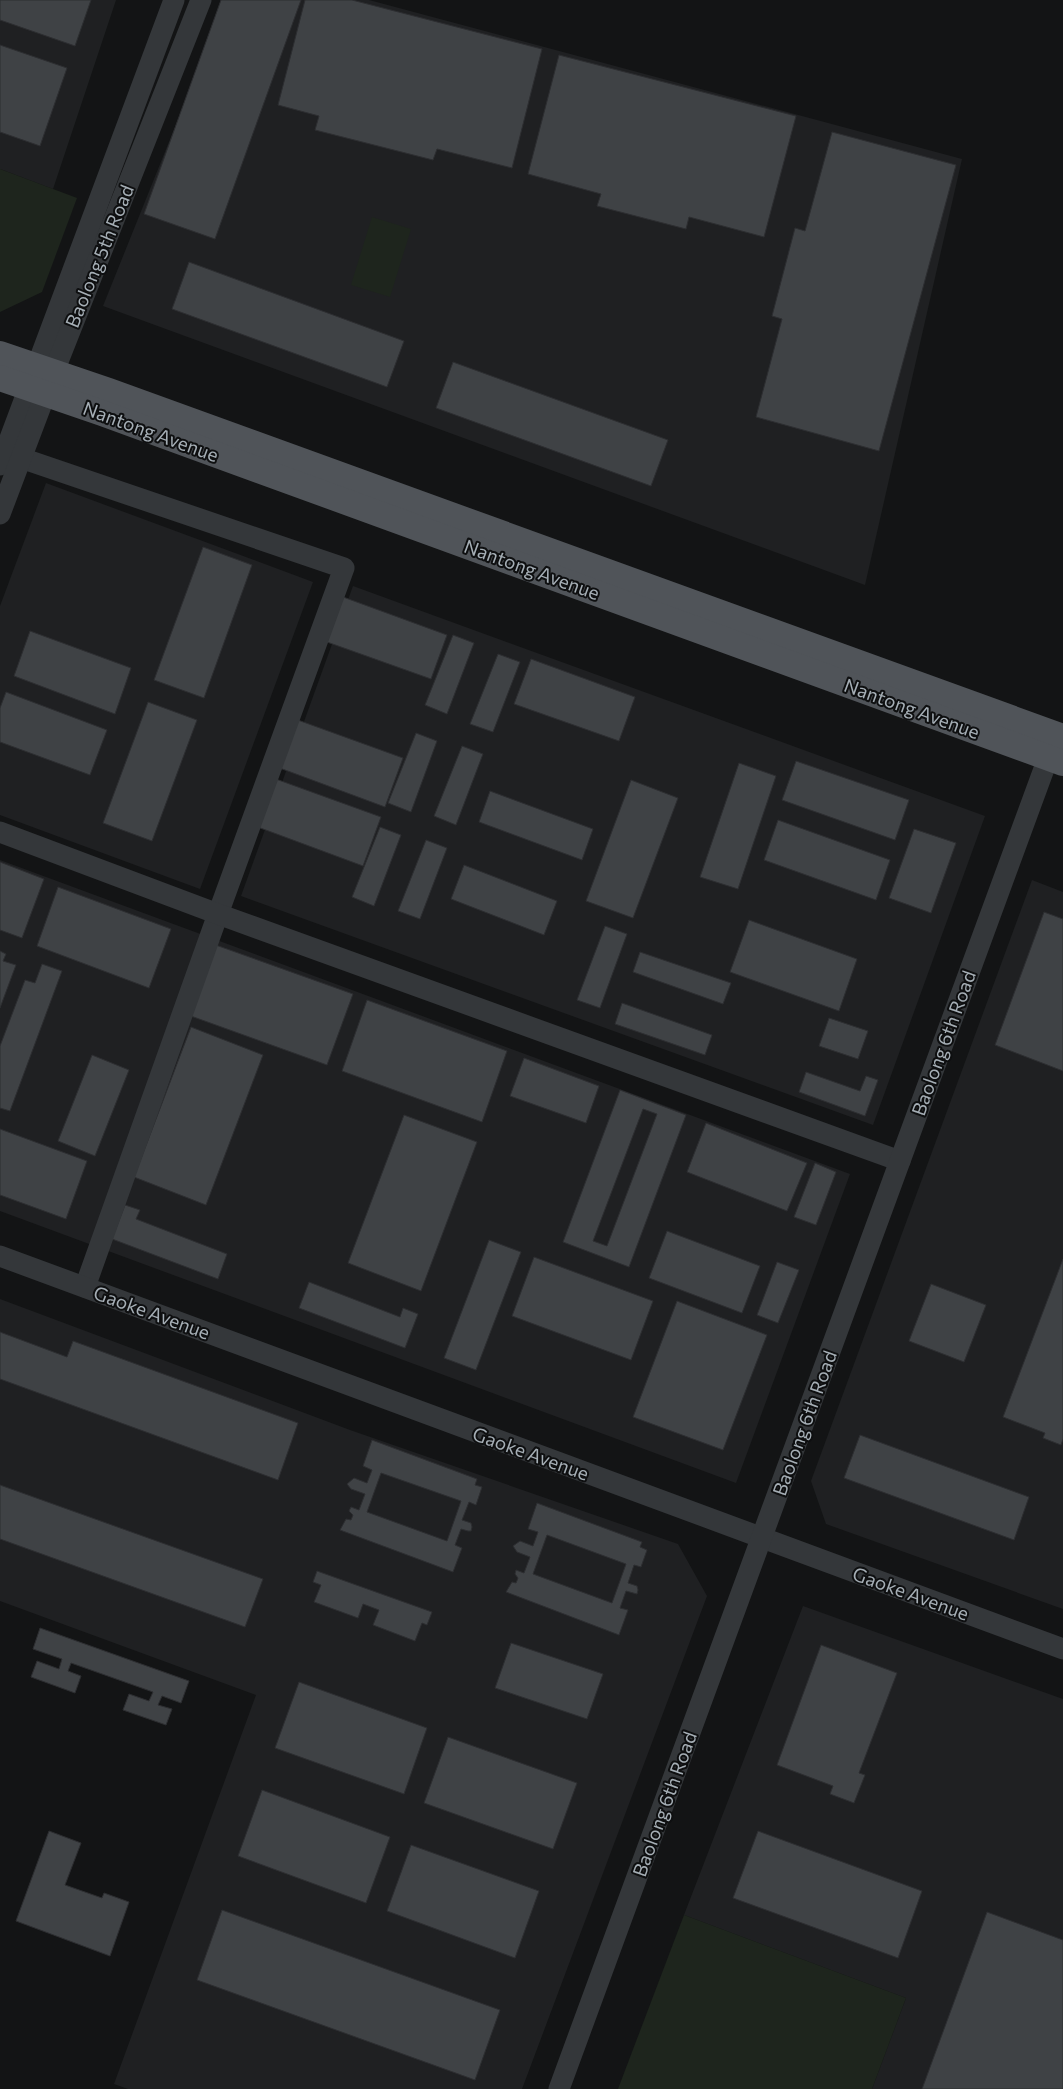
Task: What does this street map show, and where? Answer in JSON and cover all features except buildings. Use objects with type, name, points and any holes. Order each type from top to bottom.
[{"type":"main road","name":"Nantong Avenue","points":[[0,354],[41,381],[111,416],[1056,761]]},
{"type":"main road","name":"Nantong Avenue","points":[[0,378],[41,381],[109,392],[1063,737]]},
{"type":"street","name":"Baolong 5th Road","points":[[0,514],[21,458],[41,381],[174,0]]},
{"type":"street","name":"Baolong 5th Road","points":[[0,465],[41,381],[201,0]]},
{"type":"street","points":[[21,458],[344,568],[85,1287]]},
{"type":"street","name":"Baolong 6th Road","points":[[559,2089],[900,1161],[1056,761]]},
{"type":"street","points":[[0,832],[218,914],[900,1161]]},
{"type":"street","name":"Gaoke Avenue","points":[[0,1256],[1063,1649]]},
{"type":"shaded area","points":[[0,0],[116,0],[53,189],[0,169]]},
{"type":"shaded area","points":[[226,0],[369,0],[962,159],[865,585],[103,306]]},
{"type":"shaded area","points":[[0,169],[77,198],[42,292],[0,312]]},
{"type":"shaded area","points":[[372,217],[411,229],[390,297],[351,285]]},
{"type":"shaded area","points":[[46,483],[313,582],[200,889],[0,815],[0,606]]},
{"type":"shaded area","points":[[353,586],[985,816],[873,1125],[241,896]]},
{"type":"shaded area","points":[[0,860],[850,1174],[736,1483],[0,1211]]},
{"type":"shaded area","points":[[1032,880],[1063,892],[1063,1609],[826,1524],[811,1481]]},
{"type":"shaded area","points":[[0,1299],[350,1430],[678,1544],[707,1596],[522,2089],[128,2089],[114,2084],[256,1695],[0,1601]]},
{"type":"shaded area","points":[[803,1606],[1063,1699],[1063,2089],[872,2089],[906,1998],[684,1915]]},
{"type":"shaded area","points":[[684,1915],[906,1998],[872,2089],[618,2089]]}]
